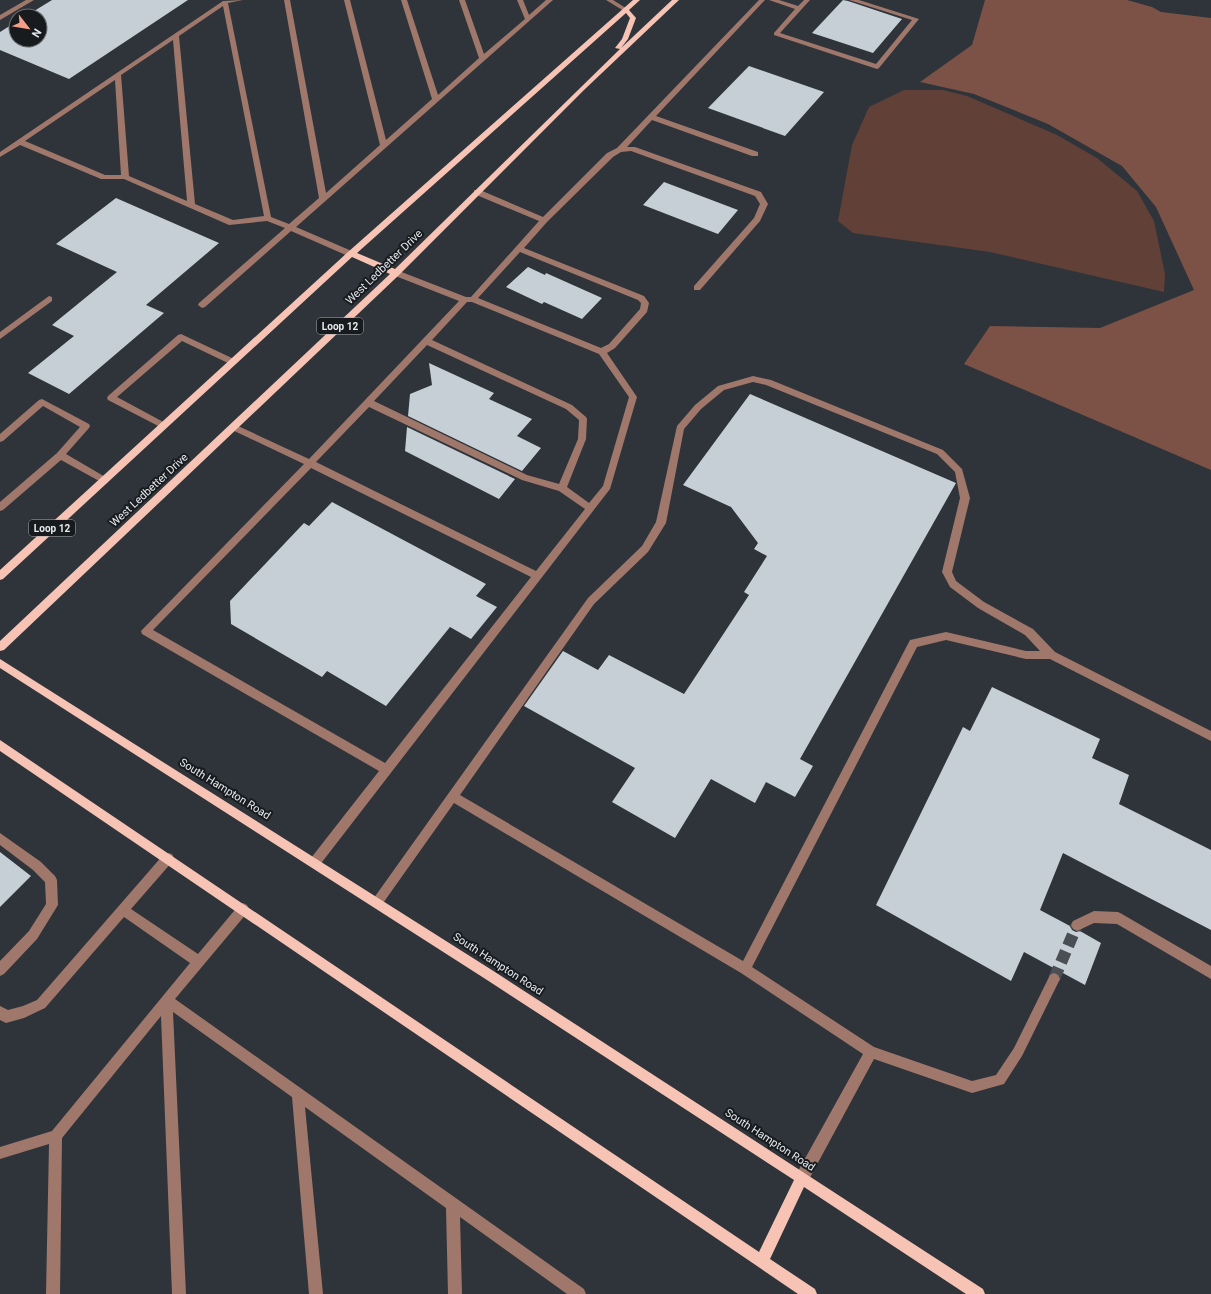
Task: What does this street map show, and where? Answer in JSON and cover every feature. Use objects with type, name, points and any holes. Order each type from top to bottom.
[{"type":"main road","name":"Loop 12","points":[[0,576],[351,254],[637,0]]},
{"type":"main road","name":"West Ledbetter Drive","points":[[0,647],[396,273],[582,89],[676,0]]},
{"type":"main road","points":[[582,89],[626,39],[633,18],[626,10]]},
{"type":"main road","points":[[351,254],[396,273]]},
{"type":"main road","name":"South Hampton Road","points":[[0,663],[377,902],[978,1294]]},
{"type":"main road","points":[[0,745],[810,1294]]},
{"type":"main road","points":[[762,1261],[802,1178]]},
{"type":"lane","points":[[0,18],[31,0]]},
{"type":"lane","points":[[0,155],[225,2],[240,0]]},
{"type":"lane","points":[[287,0],[323,198]]},
{"type":"lane","points":[[347,0],[384,145]]},
{"type":"lane","points":[[404,0],[436,100]]},
{"type":"lane","points":[[462,0],[483,59]]},
{"type":"lane","points":[[520,0],[528,20]]},
{"type":"lane","points":[[202,305],[550,0]]},
{"type":"lane","points":[[609,0],[626,10]]},
{"type":"lane","points":[[387,770],[146,631],[310,463],[426,341],[519,249],[544,220],[610,155],[620,150],[762,0]]},
{"type":"lane","points":[[772,0],[798,8]]},
{"type":"lane","points":[[806,0],[776,34],[878,67],[916,19],[852,0]]},
{"type":"lane","points":[[225,2],[268,218]]},
{"type":"lane","points":[[176,35],[191,205]]},
{"type":"lane","points":[[118,74],[126,177]]},
{"type":"lane","points":[[651,117],[755,154]]},
{"type":"lane","points":[[20,142],[104,177],[126,177],[232,223],[268,218],[351,254]]},
{"type":"lane","points":[[620,150],[632,149],[758,194],[764,204],[757,219],[697,288]]},
{"type":"lane","points":[[477,192],[544,220]]},
{"type":"lane","points":[[519,249],[641,298],[645,303],[644,310],[612,346],[602,352]]},
{"type":"lane","points":[[315,862],[606,487],[633,397],[602,352],[469,299],[396,273]]},
{"type":"lane","points":[[0,336],[49,299]]},
{"type":"lane","points":[[164,426],[111,398],[181,337],[233,362]]},
{"type":"lane","points":[[426,341],[569,407],[583,420],[582,439],[562,488]]},
{"type":"lane","points":[[377,902],[591,601],[645,549],[661,523],[680,428],[698,407],[721,388],[753,379],[768,382],[940,452],[959,470],[965,498],[947,572],[953,584],[981,605],[1029,632],[1051,655],[1211,736]]},
{"type":"lane","points":[[0,439],[42,402],[86,426],[60,455],[0,507]]},
{"type":"lane","points":[[367,402],[525,478],[562,488],[590,508]]},
{"type":"lane","points":[[233,427],[310,463],[538,576]]},
{"type":"lane","points":[[60,455],[104,480]]},
{"type":"lane","points":[[745,969],[914,643],[946,636],[1026,655],[1051,655]]},
{"type":"lane","points":[[452,796],[745,969],[871,1052],[972,1087],[1000,1080],[1018,1052],[1054,979]]},
{"type":"lane","points":[[0,838],[37,866],[51,880],[52,905],[33,935],[0,970]]},
{"type":"lane","points":[[0,1012],[6,1016],[24,1012],[41,1004],[168,858]]},
{"type":"lane","points":[[0,1153],[56,1136],[242,909]]},
{"type":"lane","points":[[123,910],[198,961]]},
{"type":"lane","points":[[1077,925],[1094,917],[1118,918],[1211,973]]},
{"type":"lane","points":[[166,1000],[579,1294]]},
{"type":"lane","points":[[166,1000],[179,1294]]},
{"type":"lane","points":[[802,1178],[871,1052]]},
{"type":"lane","points":[[298,1094],[316,1294]]},
{"type":"lane","points":[[53,1294],[56,1136]]},
{"type":"lane","points":[[452,1204],[455,1294]]},
{"type":"shaded area","points":[[985,0],[1127,0],[1152,7],[1161,12],[1211,18],[1211,470],[964,364],[990,326],[1100,328],[1194,290],[1156,207],[1122,166],[1048,124],[974,94],[920,82],[972,45]]},
{"type":"shaded area","points":[[904,90],[943,90],[967,96],[1057,135],[1097,158],[1137,191],[1154,221],[1165,274],[1164,292],[990,252],[853,233],[838,221],[852,145],[869,107]]},
{"type":"building","points":[[52,0],[188,0],[69,79],[0,50],[0,32],[8,27],[8,48],[48,48],[48,8],[39,8]]},
{"type":"building","points":[[843,0],[902,19],[873,53],[812,33]]},
{"type":"building","points":[[749,66],[824,92],[785,136],[708,108]]},
{"type":"building","points":[[664,182],[738,210],[718,234],[643,205]]},
{"type":"building","points":[[116,198],[219,243],[146,305],[164,313],[69,394],[28,373],[74,336],[52,325],[117,272],[56,244]]},
{"type":"building","points":[[528,267],[545,275],[546,273],[602,298],[582,319],[544,302],[542,304],[506,287]]},
{"type":"building","points":[[429,363],[494,393],[489,399],[532,419],[517,436],[541,448],[522,471],[408,416],[410,394],[432,385]]},
{"type":"building","points":[[750,394],[956,483],[800,759],[813,766],[795,797],[766,782],[755,803],[711,779],[675,838],[612,802],[635,768],[524,706],[563,651],[598,670],[609,655],[684,694],[749,595],[744,592],[767,556],[754,549],[758,543],[731,507],[683,485]]},
{"type":"building","points":[[407,427],[515,479],[499,499],[405,451]]},
{"type":"building","points":[[332,502],[486,584],[476,596],[497,607],[471,639],[450,627],[386,706],[327,671],[322,677],[231,624],[230,601],[304,523],[309,526]]},
{"type":"building","points":[[992,687],[1100,739],[1092,758],[1129,775],[1119,804],[1211,850],[1211,930],[1063,853],[1040,910],[1070,926],[1072,930],[1076,932],[1080,931],[1101,943],[1085,985],[1024,952],[1011,981],[876,905],[963,727],[970,731]]},
{"type":"building","points":[[0,852],[31,876],[0,907]]},
{"type":"tunnel","points":[[1054,979],[1077,925]]}]
